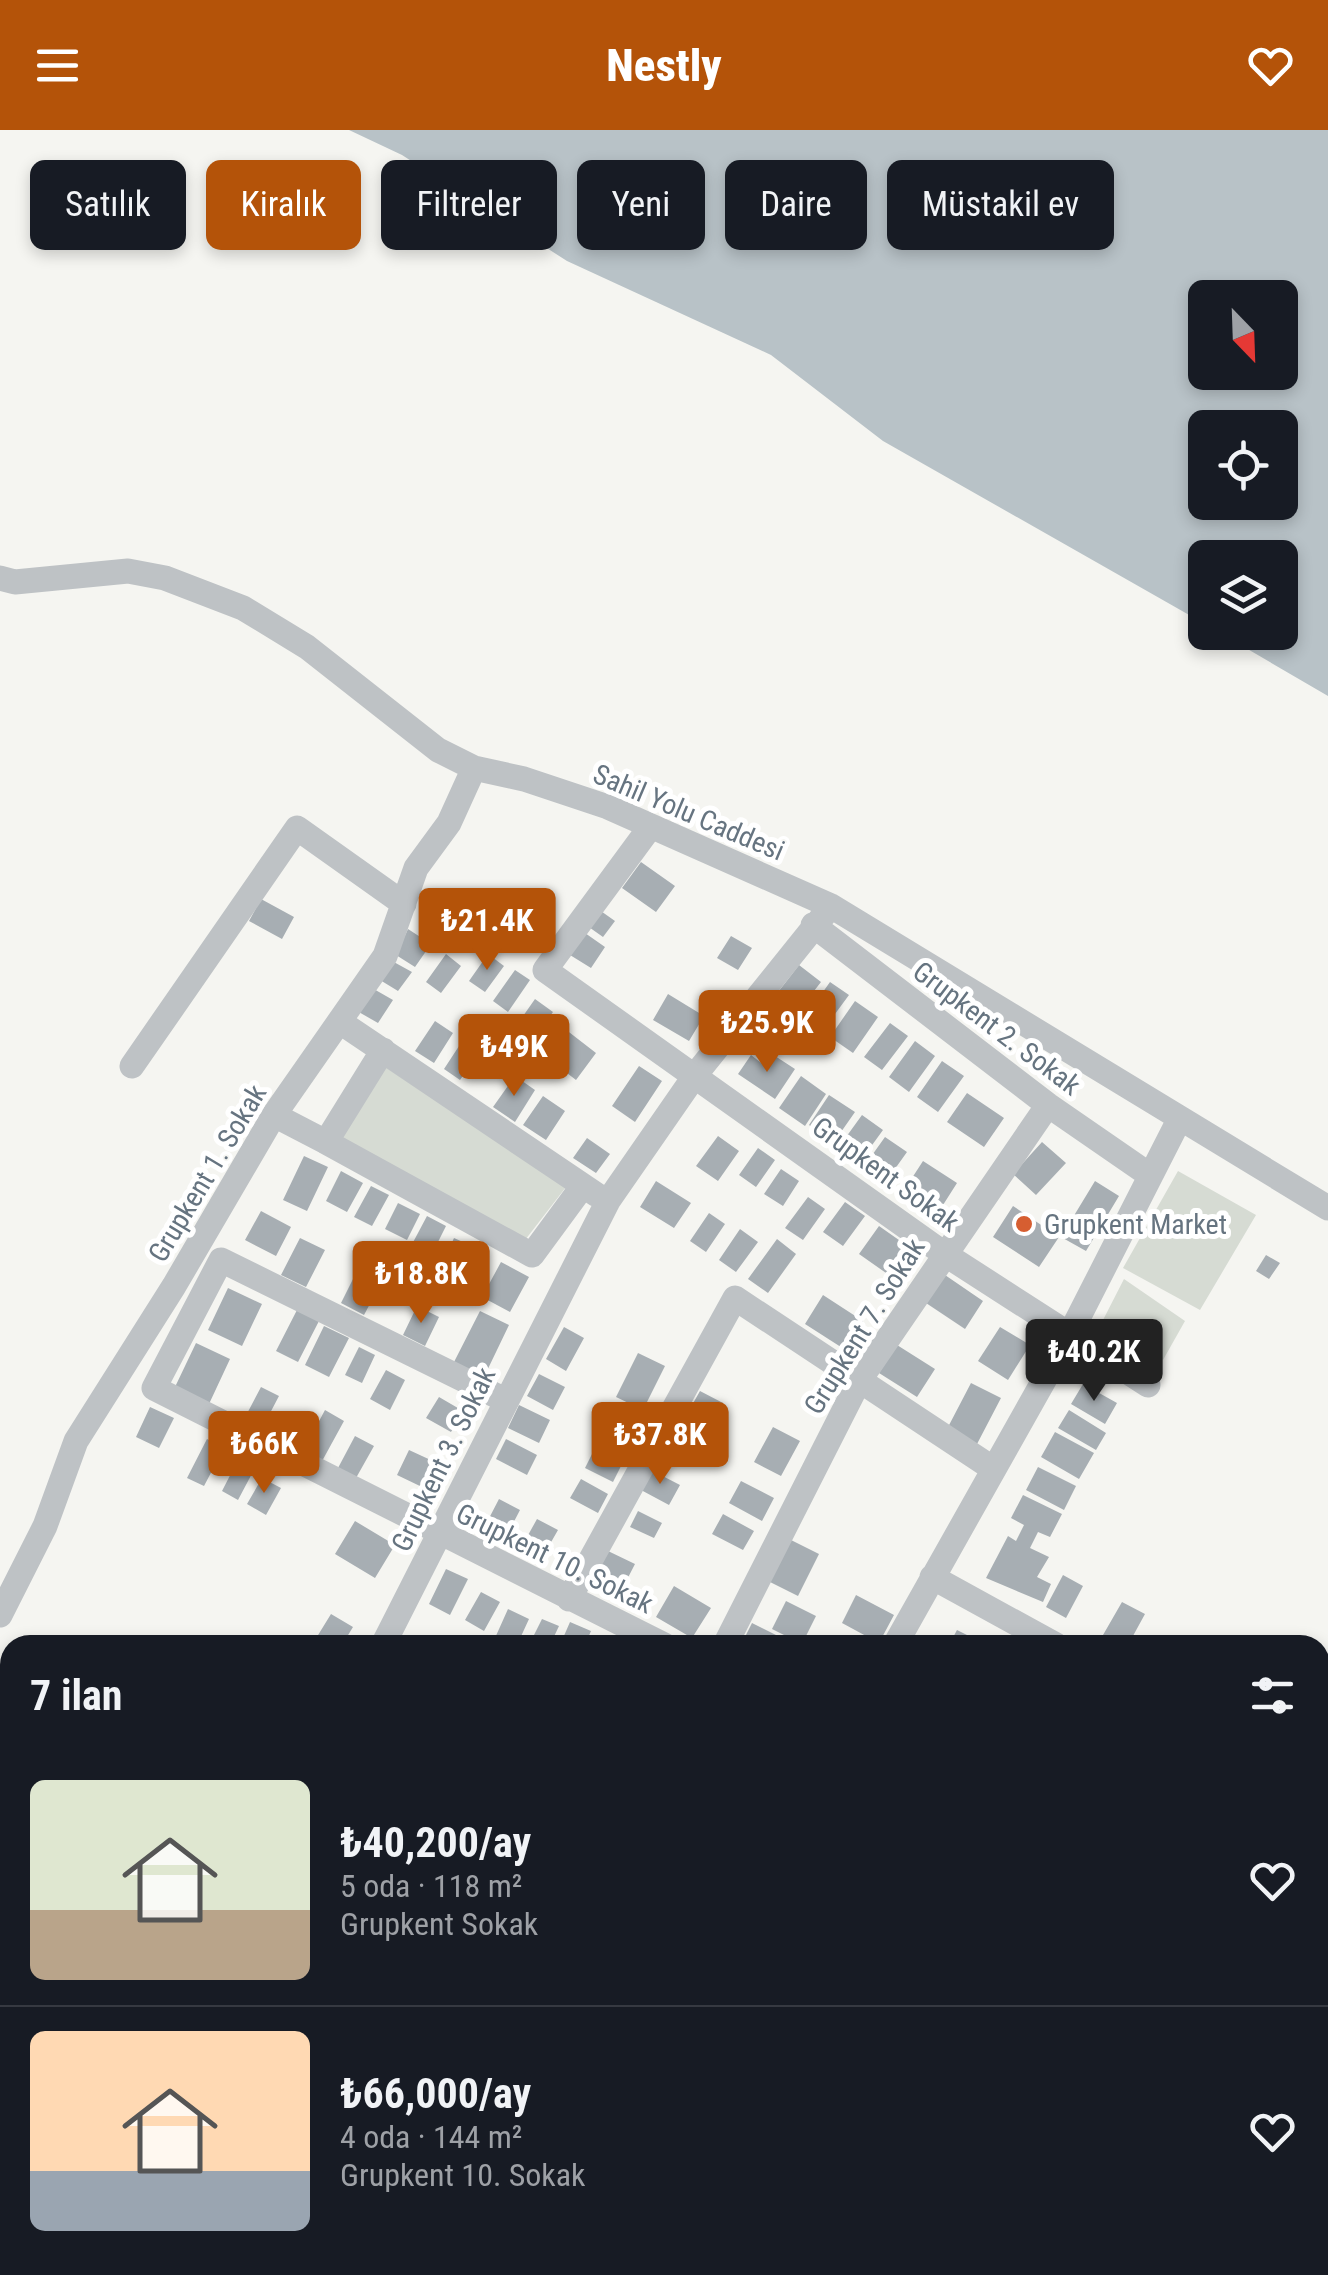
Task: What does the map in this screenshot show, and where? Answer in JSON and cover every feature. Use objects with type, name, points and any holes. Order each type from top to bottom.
[{"type":"street","name":"Sahil Yolu Caddesi","points":[[0,578],[15,582],[128,571],[200,590],[243,608],[308,647],[438,750],[474,768],[524,779],[651,826],[822,916],[1328,1208]]},
{"type":"street","name":"Grupkent 1. Sokak","points":[[0,1615],[45,1526],[76,1441],[174,1286],[274,1115],[385,956],[416,868],[449,823],[474,768]]},
{"type":"street","name":"Grupkent Sokak","points":[[651,826],[545,970],[944,1252],[1148,1384]]},
{"type":"street","points":[[132,1066],[296,828],[404,904]]},
{"type":"street","name":"Grupkent 3. Sokak","points":[[387,1635],[608,1200],[696,1074],[822,916]]},
{"type":"street","name":"Grupkent 2. Sokak","points":[[822,916],[1048,1106],[1148,1174]]},
{"type":"street","points":[[340,1022],[582,1187],[608,1200]]},
{"type":"street","points":[[326,1142],[382,1050]]},
{"type":"street","name":"Grupkent 7. Sokak","points":[[730,1635],[859,1381],[944,1252],[1048,1106]]},
{"type":"street","points":[[274,1115],[532,1255],[582,1187]]},
{"type":"street","points":[[901,1635],[1070,1334],[1148,1174],[1179,1120]]},
{"type":"street","name":"Grupkent 10. Sokak","points":[[505,1400],[221,1260],[154,1388],[440,1536],[643,1635]]},
{"type":"street","points":[[569,1599],[735,1298],[992,1468]]},
{"type":"street","points":[[932,1577],[1038,1635]]},
{"type":"shaded area","points":[[349,130],[1328,130],[1328,696],[1249,650],[1298,650],[1298,540],[1188,540],[1188,614],[883,441],[771,355],[550,250],[557,250],[557,160],[410,160]]},
{"type":"shaded area","points":[[384,1066],[566,1187],[522,1244],[338,1140]]},
{"type":"shaded area","points":[[1178,1171],[1256,1215],[1200,1310],[1123,1268]]},
{"type":"shaded area","points":[[1124,1279],[1185,1321],[1163,1360],[1103,1320]]},
{"type":"building","points":[[641,862],[675,886],[656,912],[622,888]]},
{"type":"building","points":[[261,899],[294,917],[282,939],[249,921]]},
{"type":"building","points":[[598,909],[615,921],[603,937],[586,925]]},
{"type":"building","points":[[408,929],[431,944],[415,967],[396,955]]},
{"type":"building","points":[[585,933],[605,947],[591,968],[570,955]]},
{"type":"building","points":[[731,936],[752,948],[738,970],[717,958]]},
{"type":"building","points":[[446,954],[461,966],[441,993],[426,982]]},
{"type":"building","points":[[488,954],[504,966],[485,992],[469,981]]},
{"type":"building","points":[[392,961],[412,972],[398,991],[380,980]]},
{"type":"building","points":[[799,965],[821,982],[797,1013],[775,996]]},
{"type":"building","points":[[515,970],[530,980],[508,1012],[493,1001]]},
{"type":"building","points":[[830,982],[849,995],[821,1033],[803,1020]]},
{"type":"building","points":[[372,988],[393,1000],[378,1023],[357,1011]]},
{"type":"building","points":[[668,994],[704,1016],[689,1041],[653,1020]]},
{"type":"building","points":[[535,999],[553,1012],[538,1032],[521,1019]]},
{"type":"building","points":[[855,1001],[878,1017],[853,1053],[830,1037]]},
{"type":"building","points":[[435,1021],[453,1033],[434,1063],[415,1051]]},
{"type":"building","points":[[890,1023],[908,1036],[882,1070],[864,1057]]},
{"type":"building","points":[[565,1029],[596,1053],[576,1080],[545,1056]]},
{"type":"building","points":[[915,1041],[935,1056],[909,1092],[889,1077]]},
{"type":"building","points":[[461,1043],[478,1054],[460,1080],[444,1069]]},
{"type":"building","points":[[751,1055],[768,1068],[775,1056],[795,1069],[775,1099],[738,1074]]},
{"type":"building","points":[[942,1061],[964,1076],[938,1112],[917,1097]]},
{"type":"building","points":[[639,1066],[662,1081],[635,1122],[612,1106]]},
{"type":"building","points":[[515,1076],[535,1090],[515,1122],[493,1107]]},
{"type":"building","points":[[801,1076],[826,1094],[805,1126],[779,1108]]},
{"type":"building","points":[[967,1093],[1004,1118],[984,1147],[947,1122]]},
{"type":"building","points":[[829,1095],[855,1112],[834,1142],[809,1125]]},
{"type":"building","points":[[543,1096],[565,1111],[546,1140],[523,1125]]},
{"type":"building","points":[[862,1115],[883,1130],[862,1159],[841,1144]]},
{"type":"building","points":[[718,1136],[739,1151],[718,1181],[696,1166]]},
{"type":"building","points":[[885,1137],[907,1152],[887,1180],[865,1165]]},
{"type":"building","points":[[587,1138],[610,1154],[596,1173],[573,1158]]},
{"type":"building","points":[[1042,1142],[1066,1163],[1036,1195],[1013,1174]]},
{"type":"building","points":[[758,1148],[775,1160],[756,1187],[739,1175]]},
{"type":"building","points":[[304,1156],[328,1167],[307,1211],[283,1200]]},
{"type":"building","points":[[923,1161],[957,1183],[936,1216],[901,1195]]},
{"type":"building","points":[[781,1169],[799,1181],[783,1206],[764,1194]]},
{"type":"building","points":[[341,1171],[363,1183],[347,1212],[326,1201]]},
{"type":"building","points":[[656,1181],[691,1203],[674,1228],[640,1207]]},
{"type":"building","points":[[1095,1181],[1119,1196],[1086,1251],[1061,1237]]},
{"type":"building","points":[[371,1186],[389,1195],[372,1226],[354,1217]]},
{"type":"building","points":[[808,1197],[825,1209],[803,1240],[785,1228]]},
{"type":"building","points":[[845,1202],[865,1216],[843,1246],[823,1232]]},
{"type":"building","points":[[398,1203],[420,1214],[407,1240],[385,1229]]},
{"type":"building","points":[[1013,1206],[1059,1237],[1039,1267],[993,1237]]},
{"type":"building","points":[[261,1211],[291,1227],[276,1256],[245,1240]]},
{"type":"building","points":[[709,1213],[725,1224],[706,1252],[690,1241]]},
{"type":"building","points":[[427,1216],[446,1226],[430,1258],[410,1248]]},
{"type":"building","points":[[879,1226],[916,1252],[896,1280],[859,1254]]},
{"type":"building","points":[[740,1229],[758,1242],[736,1272],[719,1260]]},
{"type":"building","points":[[300,1238],[325,1250],[306,1287],[281,1275]]},
{"type":"building","points":[[454,1238],[474,1247],[461,1275],[441,1266]]},
{"type":"building","points":[[777,1239],[796,1254],[768,1293],[748,1279]]},
{"type":"building","points":[[1266,1255],[1280,1263],[1269,1279],[1256,1271]]},
{"type":"building","points":[[501,1262],[529,1277],[510,1312],[482,1297]]},
{"type":"building","points":[[356,1273],[380,1285],[364,1315],[341,1303]]},
{"type":"building","points":[[945,1275],[983,1301],[965,1329],[926,1303]]},
{"type":"building","points":[[228,1288],[262,1304],[242,1346],[208,1330]]},
{"type":"building","points":[[823,1295],[863,1321],[844,1349],[805,1324]]},
{"type":"building","points":[[417,1306],[439,1317],[425,1346],[403,1335]]},
{"type":"building","points":[[297,1310],[319,1321],[298,1362],[276,1351]]},
{"type":"building","points":[[480,1311],[509,1325],[484,1377],[454,1362]]},
{"type":"building","points":[[324,1326],[349,1338],[329,1377],[305,1365]]},
{"type":"building","points":[[564,1327],[584,1338],[566,1371],[546,1359]]},
{"type":"building","points":[[1000,1327],[1030,1345],[1008,1380],[978,1361]]},
{"type":"building","points":[[196,1343],[230,1359],[209,1404],[175,1387]]},
{"type":"building","points":[[897,1345],[935,1369],[917,1397],[879,1373]]},
{"type":"building","points":[[359,1347],[375,1355],[362,1383],[345,1375]]},
{"type":"building","points":[[638,1353],[665,1366],[643,1410],[616,1397]]},
{"type":"building","points":[[386,1370],[405,1380],[390,1410],[370,1399]]},
{"type":"building","points":[[539,1374],[565,1387],[553,1410],[527,1396]]},
{"type":"building","points":[[971,1383],[1001,1398],[977,1444],[947,1429]]},
{"type":"building","points":[[1083,1384],[1117,1403],[1105,1424],[1071,1404]]},
{"type":"building","points":[[261,1387],[279,1396],[259,1434],[241,1425]]},
{"type":"building","points":[[700,1391],[723,1403],[701,1442],[678,1430]]},
{"type":"building","points":[[439,1397],[463,1411],[451,1432],[426,1418]]},
{"type":"building","points":[[519,1405],[550,1420],[539,1443],[508,1428]]},
{"type":"building","points":[[150,1407],[174,1418],[159,1448],[136,1437]]},
{"type":"building","points":[[325,1410],[344,1421],[321,1463],[302,1453]]},
{"type":"building","points":[[1069,1410],[1106,1433],[1096,1450],[1058,1428]]},
{"type":"building","points":[[605,1413],[633,1427],[625,1444],[596,1431]]},
{"type":"building","points":[[773,1427],[800,1441],[781,1476],[754,1462]]},
{"type":"building","points":[[1055,1432],[1094,1453],[1079,1479],[1041,1457]]},
{"type":"building","points":[[355,1436],[374,1446],[356,1478],[338,1468]]},
{"type":"building","points":[[207,1439],[224,1448],[204,1486],[187,1478]]},
{"type":"building","points":[[506,1439],[537,1455],[527,1475],[496,1459]]},
{"type":"building","points":[[596,1446],[624,1460],[613,1482],[585,1468]]},
{"type":"building","points":[[409,1450],[435,1462],[422,1487],[397,1475]]},
{"type":"building","points":[[239,1458],[256,1466],[238,1500],[222,1491]]},
{"type":"building","points":[[1038,1467],[1076,1486],[1064,1510],[1026,1490]]},
{"type":"building","points":[[651,1470],[680,1485],[669,1505],[641,1490]]},
{"type":"building","points":[[262,1478],[281,1488],[266,1515],[247,1504]]},
{"type":"building","points":[[581,1479],[608,1494],[598,1513],[570,1498]]},
{"type":"building","points":[[741,1481],[774,1498],[762,1521],[729,1503]]},
{"type":"building","points":[[1023,1495],[1062,1514],[1050,1537],[1038,1532],[1030,1548],[1049,1557],[1037,1577],[1051,1584],[1043,1602],[986,1578],[1008,1536],[1016,1541],[1024,1525],[1011,1518]]},
{"type":"building","points":[[499,1499],[520,1510],[506,1537],[485,1526]]},
{"type":"building","points":[[638,1511],[662,1523],[654,1538],[630,1527]]},
{"type":"building","points":[[723,1514],[754,1531],[743,1550],[712,1534]]},
{"type":"building","points":[[537,1519],[558,1530],[542,1558],[522,1546]]},
{"type":"building","points":[[355,1521],[395,1545],[375,1578],[335,1554]]},
{"type":"building","points":[[789,1539],[819,1554],[798,1596],[768,1581]]},
{"type":"building","points":[[608,1551],[635,1564],[618,1597],[591,1584]]},
{"type":"building","points":[[446,1569],[468,1579],[450,1615],[429,1604]]},
{"type":"building","points":[[1063,1575],[1083,1586],[1066,1618],[1046,1607]]},
{"type":"building","points":[[674,1586],[711,1608],[694,1635],[687,1635],[656,1617]]},
{"type":"building","points":[[481,1592],[500,1602],[484,1631],[465,1620]]},
{"type":"building","points":[[856,1595],[894,1615],[883,1635],[864,1635],[842,1623]]},
{"type":"building","points":[[786,1601],[816,1616],[806,1635],[784,1635],[772,1629]]},
{"type":"building","points":[[1122,1602],[1145,1614],[1133,1635],[1103,1635]]},
{"type":"building","points":[[508,1609],[529,1619],[522,1635],[496,1635]]},
{"type":"building","points":[[331,1614],[353,1627],[348,1635],[318,1635]]},
{"type":"building","points":[[542,1619],[559,1626],[555,1635],[534,1635]]},
{"type":"building","points":[[570,1622],[591,1631],[589,1635],[564,1635]]},
{"type":"building","points":[[752,1623],[776,1635],[746,1635]]},
{"type":"place","name":"Grupkent Market","points":[[1024,1224]]}]
